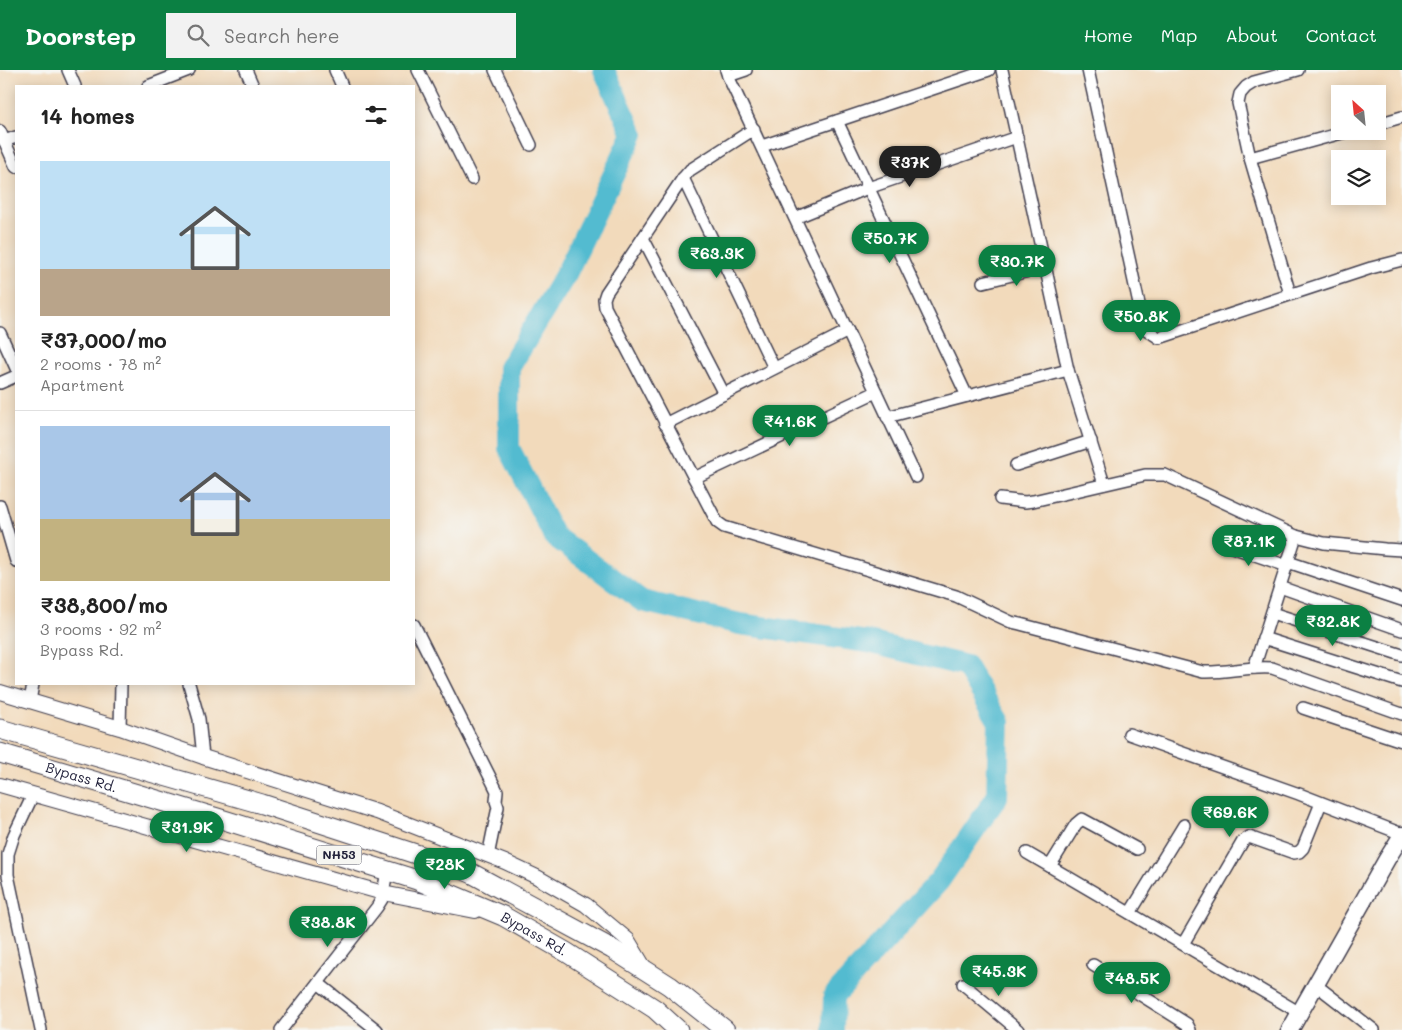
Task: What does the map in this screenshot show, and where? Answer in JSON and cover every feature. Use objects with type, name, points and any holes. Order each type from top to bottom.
[{"type":"highway","name":"Bypass Rd.","points":[[0,729],[262,804],[422,856],[440,859],[473,874],[612,949],[670,986],[725,1030]]},
{"type":"highway","name":"Bypass Rd.","points":[[0,753],[252,828],[417,880],[503,916],[566,952],[655,1009],[678,1030]]},
{"type":"highway","points":[[252,828],[262,804]]},
{"type":"main road","points":[[1290,1030],[1400,838]]},
{"type":"street","points":[[68,70],[75,85]]},
{"type":"street","points":[[150,85],[189,70]]},
{"type":"street","points":[[246,70],[254,85]]},
{"type":"street","points":[[335,70],[342,85]]},
{"type":"street","points":[[418,70],[472,179]]},
{"type":"street","points":[[494,70],[532,144]]},
{"type":"street","points":[[746,70],[727,73],[916,477]]},
{"type":"street","points":[[762,146],[989,70]]},
{"type":"street","points":[[1002,70],[1068,370],[1104,484]]},
{"type":"street","points":[[1088,70],[1142,318],[1147,330],[1159,338],[1290,294],[1402,260]]},
{"type":"street","points":[[1290,294],[1250,158],[1238,104],[1240,94],[1254,82],[1298,70]]},
{"type":"street","points":[[1386,122],[1402,117]]},
{"type":"street","points":[[837,121],[967,396]]},
{"type":"street","points":[[754,128],[690,170],[606,293],[604,299],[605,307],[717,522],[724,527],[956,596],[1011,622],[1203,672],[1272,668],[1402,714]]},
{"type":"street","points":[[15,137],[2,136],[15,165]]},
{"type":"street","points":[[1250,158],[1331,136]]},
{"type":"street","points":[[795,218],[868,188],[1017,137]]},
{"type":"street","points":[[683,178],[774,368]]},
{"type":"street","points":[[643,238],[724,394]]},
{"type":"street","points":[[983,282],[1045,267]]},
{"type":"street","points":[[666,424],[848,331]]},
{"type":"street","points":[[0,333],[15,366]]},
{"type":"street","points":[[888,417],[1068,370]]},
{"type":"street","points":[[0,382],[15,376]]},
{"type":"street","points":[[694,478],[876,392]]},
{"type":"street","points":[[1016,465],[1091,441]]},
{"type":"street","points":[[1000,499],[1025,502],[1034,501],[1145,475],[1165,475],[1296,536],[1324,543],[1402,550]]},
{"type":"street","points":[[0,506],[15,558]]},
{"type":"street","points":[[1254,668],[1296,536]]},
{"type":"street","points":[[1220,543],[1402,600]]},
{"type":"street","points":[[1280,587],[1402,630]]},
{"type":"street","points":[[1272,613],[1402,655]]},
{"type":"street","points":[[415,627],[497,791],[496,801],[498,807],[488,856]]},
{"type":"street","points":[[1264,638],[1402,682]]},
{"type":"street","points":[[30,701],[33,685]]},
{"type":"street","points":[[120,728],[121,685]]},
{"type":"street","points":[[189,685],[199,720],[203,757]]},
{"type":"street","points":[[0,692],[120,728],[203,757],[377,812],[537,877],[586,904],[628,940],[648,972]]},
{"type":"street","points":[[1303,708],[1402,741]]},
{"type":"street","points":[[1129,734],[1321,803],[1400,838]]},
{"type":"street","points":[[0,785],[383,893],[503,916]]},
{"type":"street","points":[[33,795],[14,835],[8,854],[8,875],[41,1030]]},
{"type":"street","points":[[1183,944],[1243,841],[1250,837],[1294,853],[1299,852],[1303,848],[1321,803]]},
{"type":"street","points":[[1050,866],[1076,824],[1082,819],[1137,849]]},
{"type":"street","points":[[1130,913],[1184,825]]},
{"type":"street","points":[[1027,853],[1300,1012]]},
{"type":"street","points":[[280,1030],[377,907],[382,899],[387,870]]},
{"type":"street","points":[[1093,965],[1187,1024],[1190,1030]]},
{"type":"street","points":[[318,983],[377,1030]]},
{"type":"street","points":[[963,984],[1013,1028]]},
{"type":"street","points":[[1316,985],[1374,1030]]},
{"type":"waterway","points":[[604,70],[633,134],[566,274],[509,368],[509,448],[554,536],[642,601],[740,624],[868,642],[966,666],[999,722],[997,797],[939,881],[834,996],[833,1030]]}]
